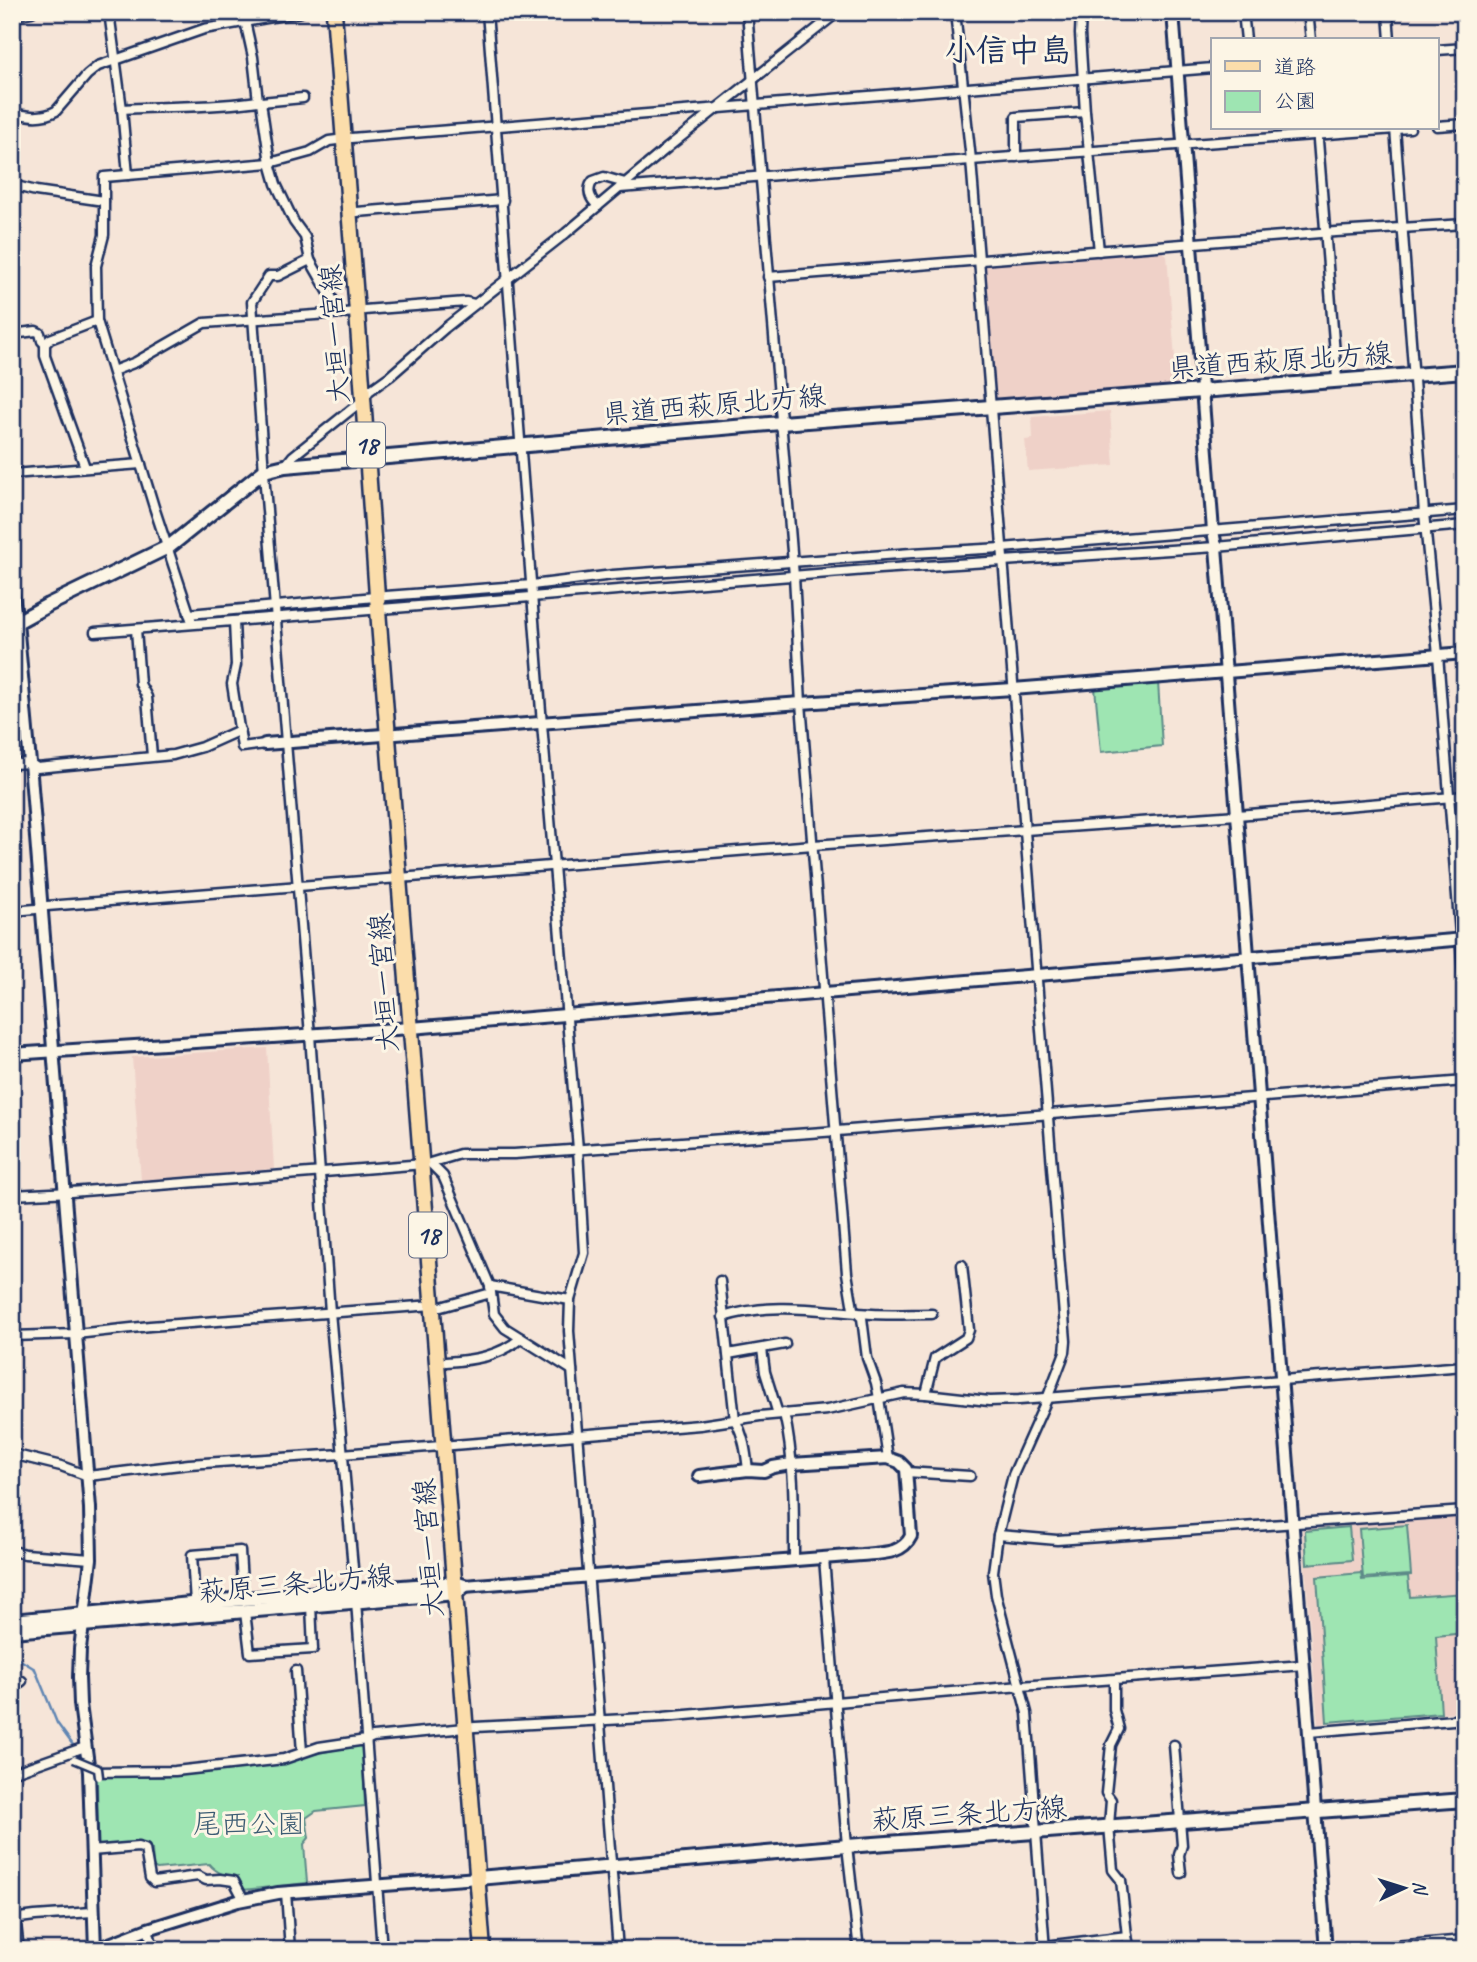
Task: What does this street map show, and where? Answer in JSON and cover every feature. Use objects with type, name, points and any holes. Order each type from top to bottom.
[{"type":"main road","name":"大垣一宮線","points":[[334,12],[357,212],[360,311]]},
{"type":"main road","name":"大垣一宮線","points":[[343,12],[348,139],[366,396],[458,1587],[482,1877],[491,1950]]},
{"type":"main road","name":"県道西萩原北方線","points":[[15,622],[167,548],[264,471],[285,466],[990,406],[1465,371]]},
{"type":"main road","name":"大垣一宮線","points":[[437,1306],[446,1362],[449,1445]]},
{"type":"main road","name":"萩原三条北方線","points":[[12,1631],[195,1603],[355,1596],[458,1587]]},
{"type":"main road","name":"萩原三条北方線","points":[[12,1621],[245,1612],[311,1605],[355,1596]]},
{"type":"main road","name":"萩原三条北方線","points":[[482,1877],[847,1846],[1465,1800]]},
{"type":"main road","name":"大垣一宮線","points":[[482,1877],[484,1950]]},
{"type":"street","points":[[12,16],[32,12]]},
{"type":"street","points":[[109,12],[128,175]]},
{"type":"street","points":[[12,113],[31,117],[55,112],[92,69],[115,60],[244,17],[301,12]]},
{"type":"street","points":[[487,12],[578,1149],[584,1252],[570,1300],[569,1331],[618,1950]]},
{"type":"street","points":[[747,12],[848,1273],[853,1309],[862,1318],[867,1358],[876,1383],[888,1458]]},
{"type":"street","points":[[285,466],[293,456],[474,304],[838,12]]},
{"type":"street","points":[[955,12],[971,160],[1066,1341],[1065,1352],[1047,1399],[1013,1475],[998,1535],[993,1572],[996,1595],[1027,1713],[1045,1948],[1127,1937]]},
{"type":"street","points":[[1080,12],[1085,112],[1099,251]]},
{"type":"street","points":[[1173,12],[1326,1950]]},
{"type":"street","points":[[1243,12],[1246,38]]},
{"type":"street","points":[[1308,12],[1311,38]]},
{"type":"street","points":[[1390,38],[1388,15],[1391,12]]},
{"type":"street","points":[[244,17],[276,184],[285,206],[305,236],[310,260],[341,314]]},
{"type":"street","points":[[1438,50],[1465,48]]},
{"type":"street","points":[[193,625],[97,321],[96,266],[104,235],[104,177],[270,163],[310,152],[328,141],[348,139],[1211,68]]},
{"type":"street","points":[[122,109],[234,105],[303,98]]},
{"type":"street","points":[[1016,157],[1016,117],[1085,112]]},
{"type":"street","points":[[1438,126],[1465,124]]},
{"type":"street","points":[[1253,130],[1253,140]]},
{"type":"street","points":[[598,206],[590,197],[590,184],[604,177],[623,185],[760,177],[1356,130]]},
{"type":"street","points":[[1395,130],[1465,999]]},
{"type":"street","points":[[1317,132],[1337,379]]},
{"type":"street","points":[[12,185],[104,201]]},
{"type":"street","points":[[357,212],[503,200]]},
{"type":"street","points":[[768,277],[1465,224]]},
{"type":"street","points":[[310,260],[270,276],[252,302],[382,1950]]},
{"type":"street","points":[[113,371],[136,362],[204,323],[466,302],[474,304]]},
{"type":"street","points":[[45,344],[50,339],[97,321]]},
{"type":"street","points":[[12,334],[36,331],[40,333],[45,344],[45,356],[85,467]]},
{"type":"street","points":[[12,474],[141,464]]},
{"type":"street","points":[[95,632],[276,618],[613,575],[1002,548],[1465,510]]},
{"type":"street","points":[[189,614],[275,607],[533,597],[1465,526]]},
{"type":"street","points":[[12,590],[30,763],[91,1522],[91,1559],[79,1678],[85,1747],[94,1774],[91,1851],[94,1950],[148,1929],[244,1900],[286,1892],[482,1877]]},
{"type":"street","points":[[234,622],[236,665],[232,684],[242,747],[393,733],[1013,689],[1465,653]]},
{"type":"street","points":[[136,629],[140,684],[147,697],[152,756]]},
{"type":"street","points":[[12,765],[30,763],[37,768],[186,752],[240,730]]},
{"type":"street","points":[[12,911],[36,909],[41,906],[1465,796]]},
{"type":"street","points":[[12,1054],[415,1027],[1462,939]]},
{"type":"street","points":[[12,1195],[426,1163],[460,1154],[514,1154],[837,1131],[1465,1081]]},
{"type":"street","points":[[426,1163],[443,1176],[490,1290],[494,1314],[505,1328],[572,1370]]},
{"type":"street","points":[[926,1394],[935,1358],[966,1338],[969,1330],[962,1265]]},
{"type":"street","points":[[720,1281],[735,1420],[746,1448],[748,1470]]},
{"type":"street","points":[[12,1336],[76,1334],[150,1325],[437,1306],[490,1290],[570,1300]]},
{"type":"street","points":[[723,1317],[743,1311],[791,1307],[857,1313],[932,1314]]},
{"type":"street","points":[[446,1362],[495,1354],[511,1347],[521,1338]]},
{"type":"street","points":[[729,1354],[785,1344]]},
{"type":"street","points":[[762,1349],[765,1372],[788,1432],[794,1561]]},
{"type":"street","points":[[12,1454],[88,1476],[189,1464],[700,1425],[781,1413],[827,1410],[904,1393],[989,1401],[1047,1399],[1465,1366]]},
{"type":"street","points":[[458,1587],[824,1559],[898,1550],[907,1544],[911,1536],[906,1469],[899,1462],[888,1458],[791,1464],[764,1471],[748,1470],[699,1476]]},
{"type":"street","points":[[906,1472],[970,1476]]},
{"type":"street","points":[[998,1535],[1057,1540],[1465,1511]]},
{"type":"street","points":[[12,1551],[91,1559]]},
{"type":"street","points":[[195,1603],[192,1555],[240,1551],[243,1599]]},
{"type":"street","points":[[824,1559],[847,1846],[859,1950]]},
{"type":"street","points":[[245,1612],[250,1653],[313,1649],[311,1605]]},
{"type":"street","points":[[94,1774],[175,1771],[284,1759],[319,1746],[373,1737],[470,1728],[663,1717],[1304,1665]]},
{"type":"street","points":[[296,1671],[302,1752]]},
{"type":"street","points":[[1114,1680],[1114,1710],[1119,1729],[1111,1745],[1106,1793],[1111,1800],[1109,1826],[1113,1870],[1121,1880],[1130,1950]]},
{"type":"street","points":[[12,1689],[22,1681]]},
{"type":"street","points":[[1309,1732],[1465,1719]]},
{"type":"street","points":[[1174,1745],[1181,1821],[1181,1873]]},
{"type":"street","points":[[12,1773],[85,1747]]},
{"type":"street","points":[[74,1759],[98,1769],[94,1774]]},
{"type":"street","points":[[91,1851],[138,1847],[145,1849],[150,1878],[154,1882],[198,1876],[205,1880],[234,1881],[244,1900]]},
{"type":"street","points":[[286,1892],[290,1950]]},
{"type":"street","points":[[12,1919],[92,1912]]},
{"type":"street","points":[[12,1919],[16,1924],[19,1950]]},
{"type":"street","points":[[148,1929],[154,1950]]},
{"type":"street","points":[[1348,1950],[1465,1940]]},
{"type":"shaded area","points":[[1162,251],[1167,255],[1177,385],[995,399],[984,264]]},
{"type":"shaded area","points":[[1110,411],[1114,465],[1028,471],[1025,440],[1033,439],[1032,417]]},
{"type":"shaded area","points":[[267,1048],[274,1169],[141,1181],[132,1057]]},
{"type":"shaded area","points":[[1465,1515],[1465,1711],[1318,1724],[1302,1528]]},
{"type":"green space","points":[[1158,682],[1162,746],[1101,752],[1095,688]]},
{"type":"green space","points":[[1453,801],[1465,801],[1465,866],[1458,866]]},
{"type":"green space","points":[[1407,1525],[1411,1575],[1363,1578],[1359,1529]]},
{"type":"green space","points":[[1349,1527],[1352,1560],[1307,1564],[1305,1531]]},
{"type":"green space","points":[[1361,1573],[1362,1580],[1408,1576],[1410,1597],[1465,1593],[1465,1633],[1436,1636],[1441,1713],[1327,1722],[1317,1577]]},
{"type":"green space","name":"尾西公園","points":[[362,1744],[365,1806],[316,1811],[306,1818],[309,1838],[304,1844],[307,1883],[243,1890],[235,1881],[209,1864],[157,1869],[153,1867],[152,1849],[146,1846],[126,1843],[98,1847],[97,1776],[162,1777],[295,1758]]},
{"type":"waterway","points":[[12,1655],[35,1669],[57,1723],[73,1745]]},
{"type":"district","name":"小信中島","points":[[1008,50]]}]
